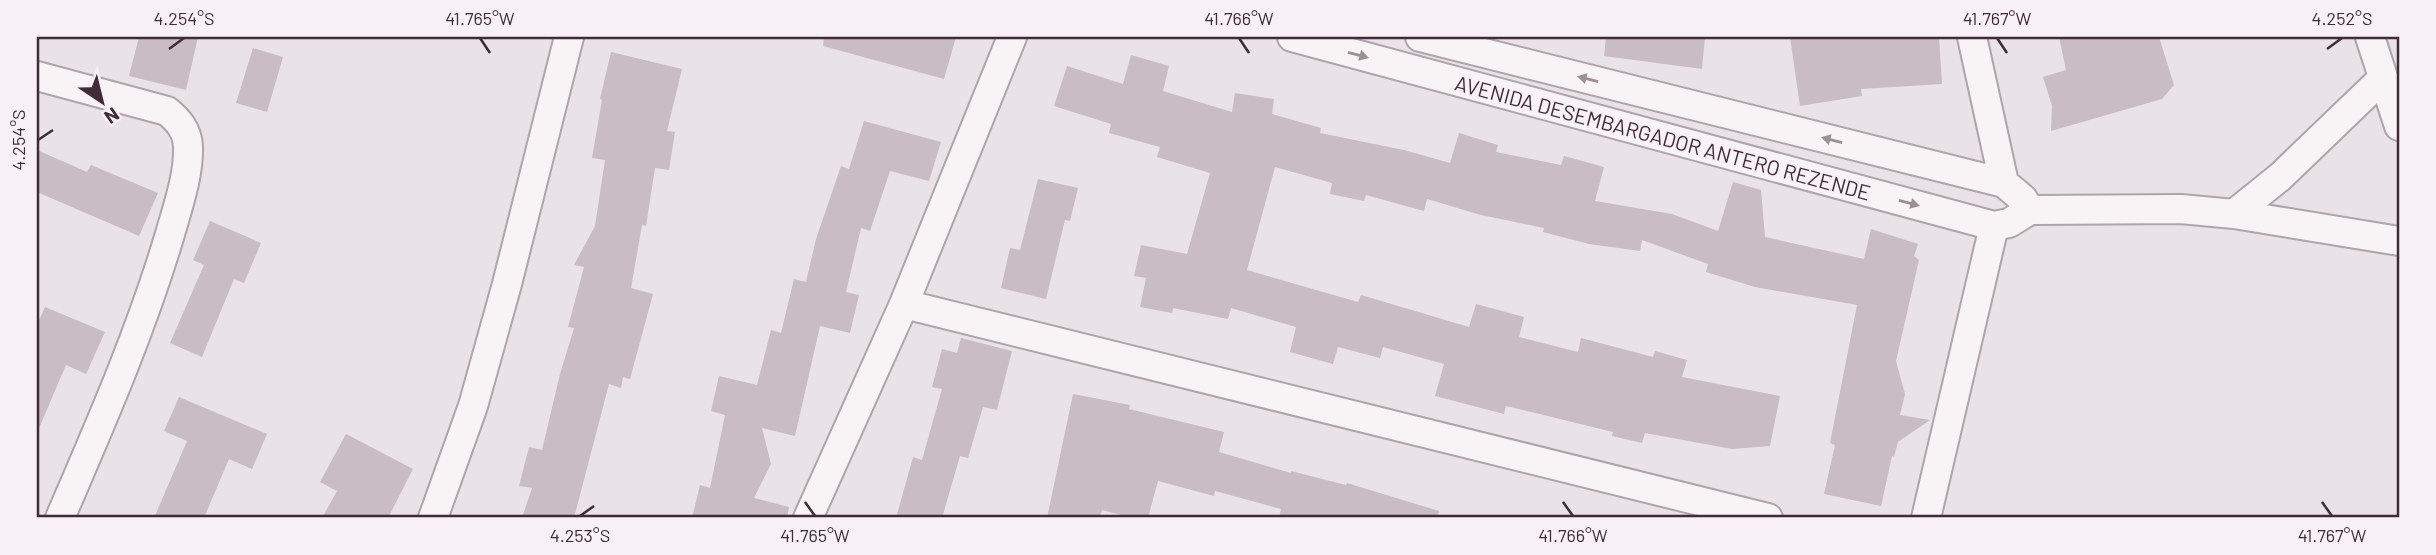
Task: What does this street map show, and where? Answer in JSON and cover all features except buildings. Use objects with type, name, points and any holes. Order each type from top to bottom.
[{"type":"street","points":[[433,518],[477,394],[569,37]]},
{"type":"street","points":[[808,518],[904,304],[1012,37]]},
{"type":"street","name":"AVENIDA DESEMBARGADOR ANTERO REZENDE","points":[[1292,37],[1994,226]]},
{"type":"street","name":"AVENIDA DESEMBARGADOR ANTERO REZENDE","points":[[1420,37],[2004,183],[2031,209]]},
{"type":"street","points":[[1972,37],[2004,183]]},
{"type":"street","points":[[2370,37],[2399,126]]},
{"type":"street","points":[[37,76],[167,111],[181,123],[188,144],[181,194],[161,265],[140,326],[60,518]]},
{"type":"street","points":[[2234,214],[2296,162],[2383,78]]},
{"type":"street","points":[[1617,125],[1627,89]]},
{"type":"street","points":[[1926,518],[1994,226],[2009,223],[2031,209],[2181,209],[2234,214],[2399,241]]},
{"type":"street","points":[[904,304],[1768,518]]}]
